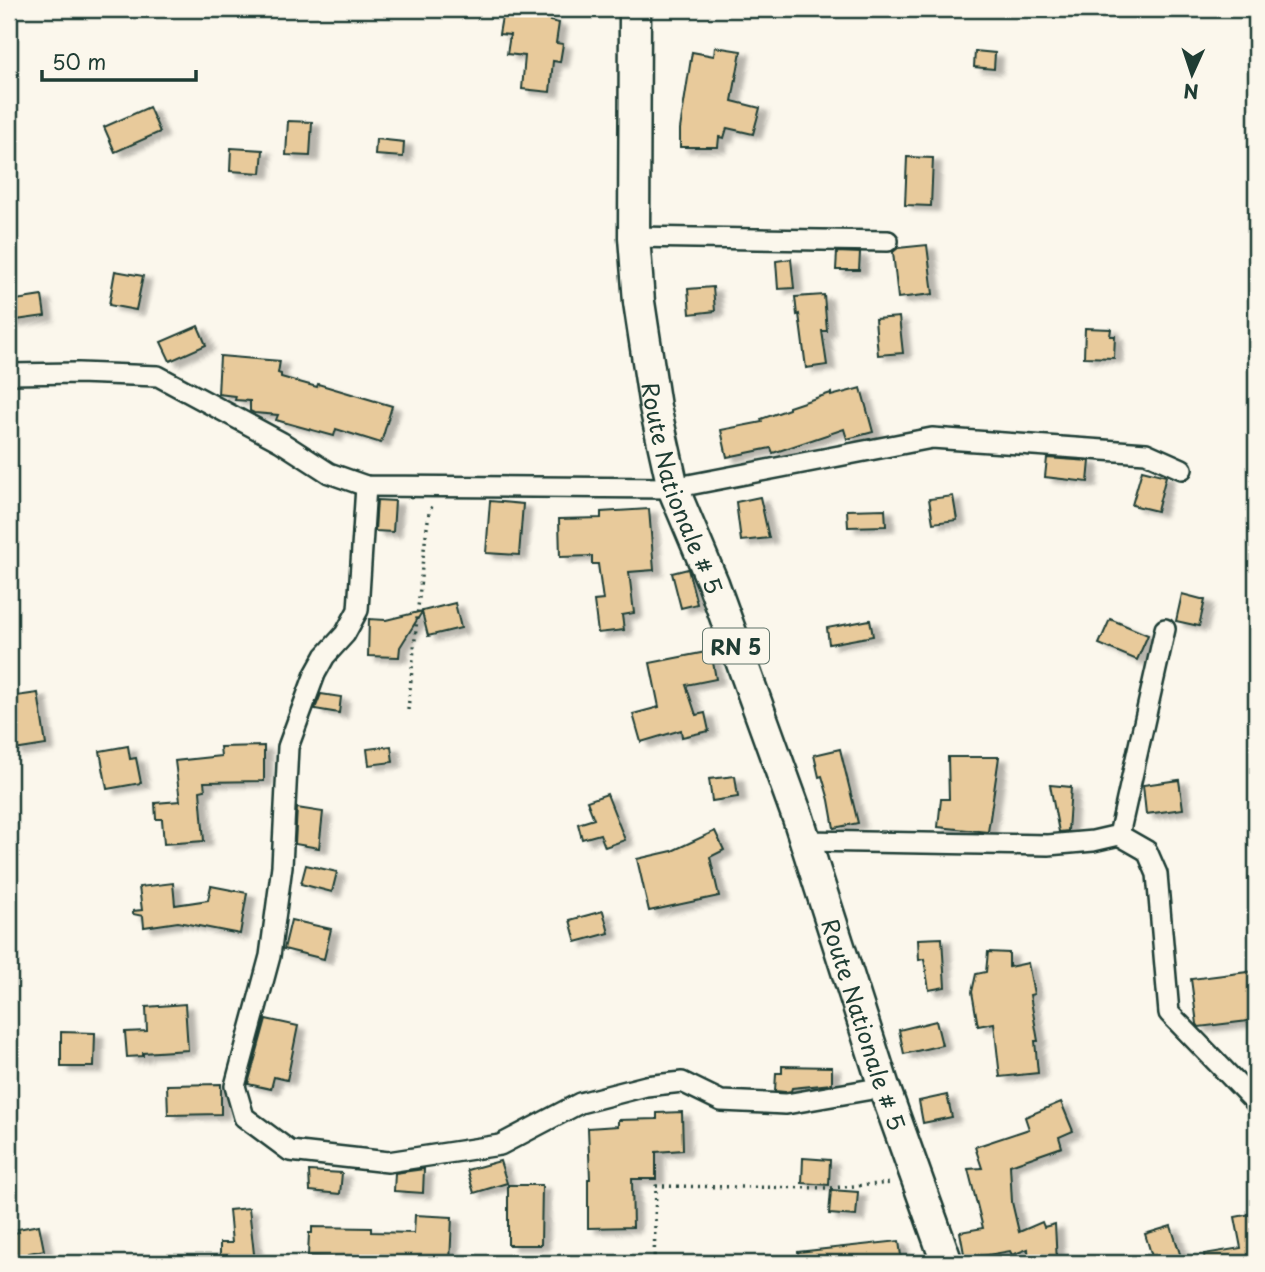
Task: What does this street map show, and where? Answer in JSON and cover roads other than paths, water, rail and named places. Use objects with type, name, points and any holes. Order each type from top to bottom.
[{"type":"main road","name":"Route Nationale # 5","points":[[635,9],[634,237],[639,302],[655,407],[673,488],[713,583],[805,841],[884,1087],[947,1263]]},
{"type":"street","points":[[634,237],[888,241]]},
{"type":"street","points":[[9,374],[158,376],[281,442],[329,473],[366,486],[673,488],[932,438],[1146,453],[1182,469]]},
{"type":"street","points":[[366,486],[358,610],[345,634],[325,656],[315,674],[288,747],[282,866],[270,956],[235,1086],[243,1117],[290,1151],[387,1162],[500,1145],[580,1102],[646,1086],[682,1082],[721,1101],[786,1104],[884,1087]]},
{"type":"street","points":[[1119,835],[1165,629]]},
{"type":"street","points":[[805,841],[1048,845],[1093,841],[1119,835],[1147,851],[1157,874],[1169,1013],[1256,1104]]}]
